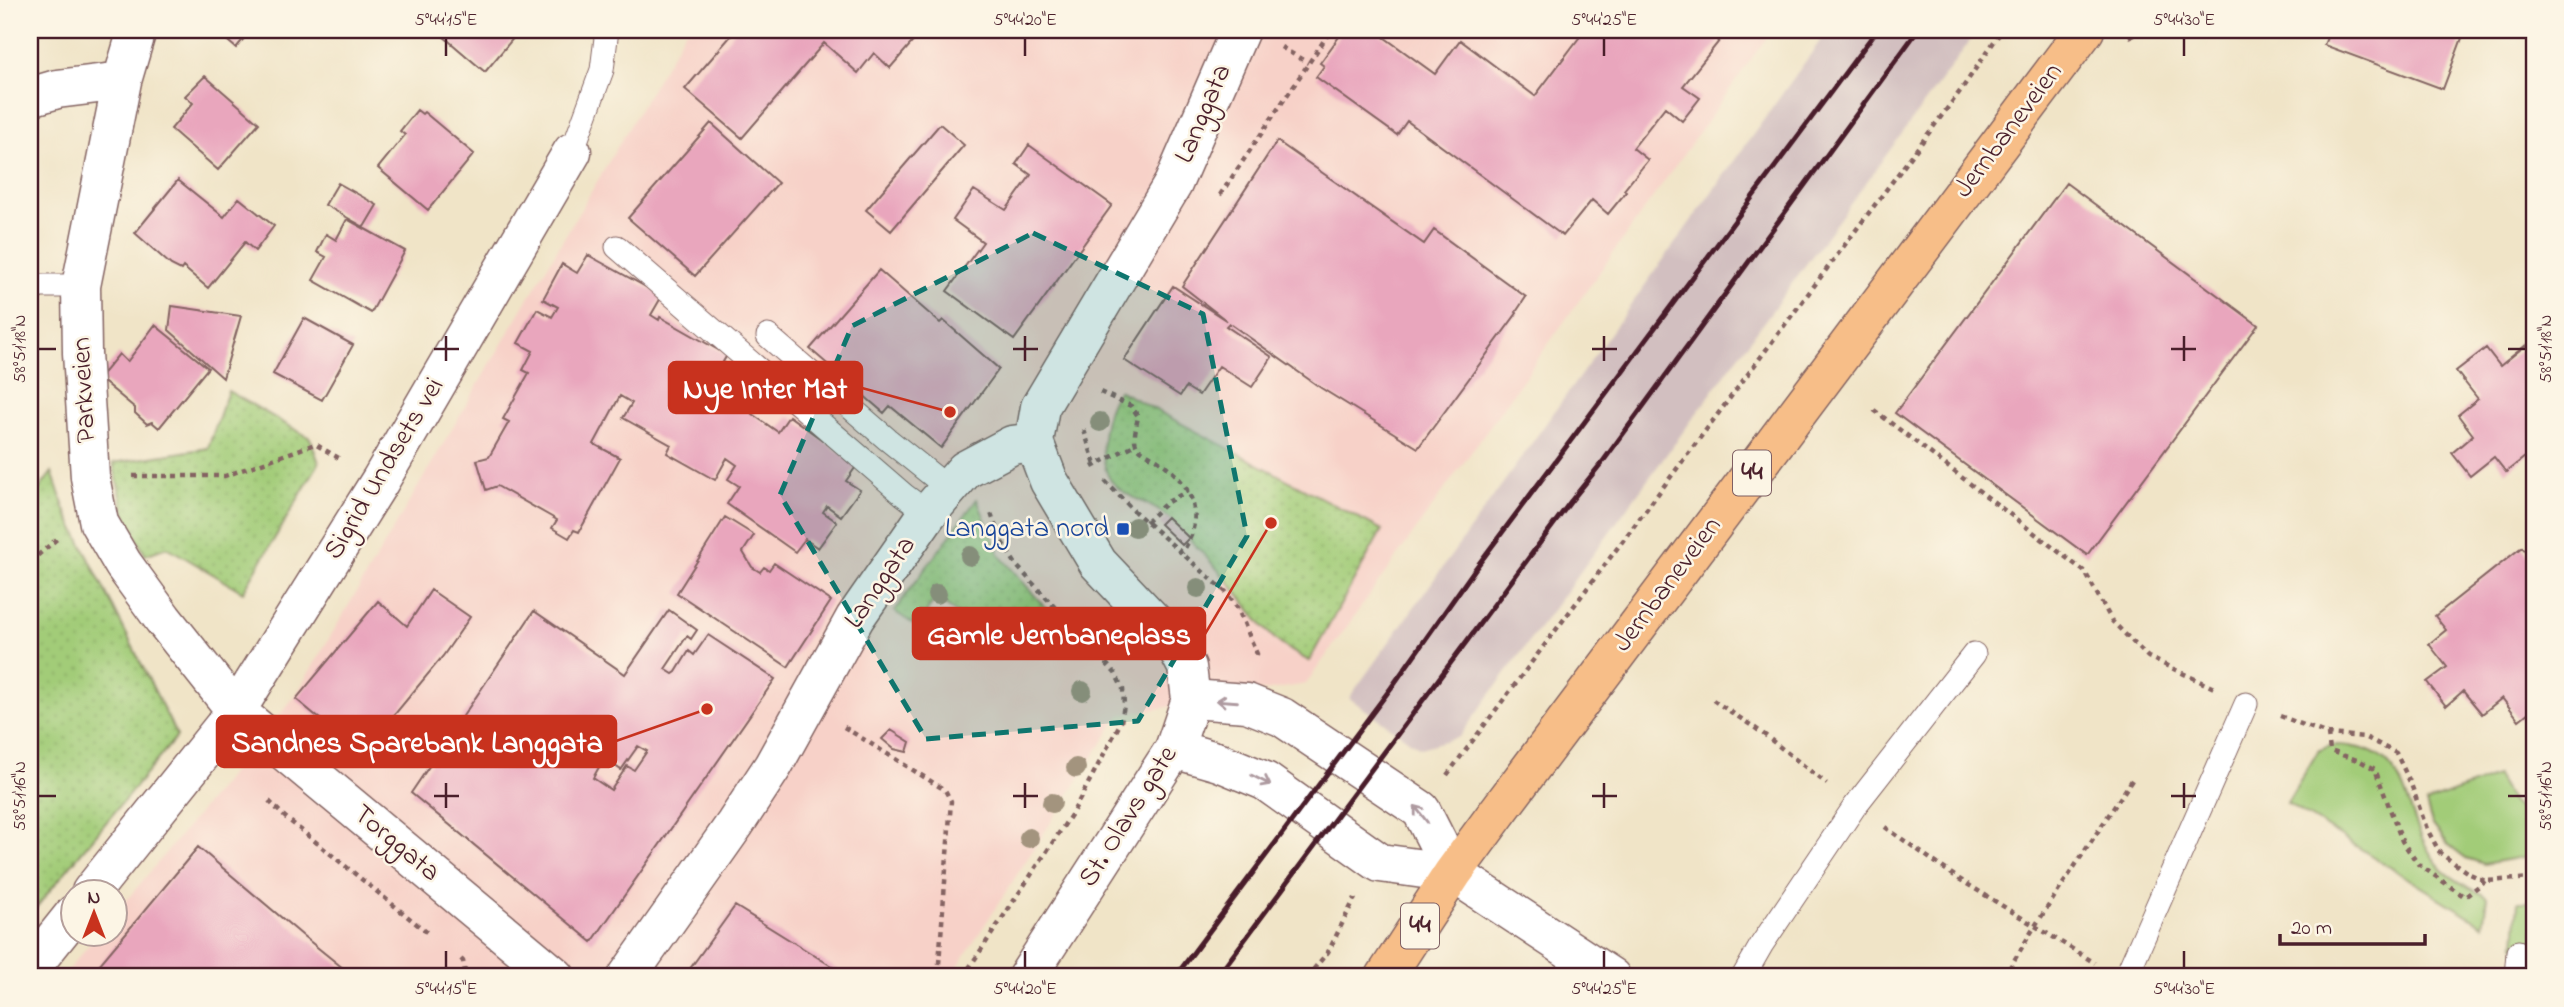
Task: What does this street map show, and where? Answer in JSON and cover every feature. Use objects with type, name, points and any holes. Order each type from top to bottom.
[{"type":"main road","name":"Jernbaneveien","points":[[1385,977],[1453,873],[2085,30]]},
{"type":"street","name":"Parkveien","points":[[137,30],[122,81],[81,286],[89,477],[99,523],[123,564],[236,711]]},
{"type":"street","name":"Langgata","points":[[627,977],[773,765],[855,618],[938,500],[965,470],[1012,445],[1034,442],[1041,407],[1174,184],[1257,36]]},
{"type":"street","points":[[30,97],[57,89],[122,81]]},
{"type":"street","name":"Sigrid Undsets vei","points":[[101,878],[236,711],[380,481],[572,152]]},
{"type":"street","name":"St. Olavs gate","points":[[1027,977],[1174,749],[1191,699],[1187,667],[1175,644],[1098,563],[1049,481],[1034,442]]},
{"type":"street","points":[[1191,699],[1247,703],[1282,717],[1410,802],[1421,810],[1453,873]]},
{"type":"street","name":"Torggata","points":[[236,711],[556,977]]},
{"type":"street","points":[[1174,749],[1219,762],[1265,781],[1380,863],[1453,873],[1611,977]]},
{"type":"street","points":[[30,969],[60,932]]},
{"type":"lane","points":[[572,152],[602,70],[607,30]]},
{"type":"lane","points":[[617,247],[894,486],[938,500]]},
{"type":"lane","points":[[30,292],[40,286],[81,286]]},
{"type":"lane","points":[[768,336],[887,439],[938,500]]},
{"type":"lane","points":[[1743,977],[1855,806],[1974,654]]},
{"type":"lane","points":[[2126,977],[2246,704]]},
{"type":"lane","points":[[2516,977],[2518,952]]},
{"type":"path","points":[[1217,200],[1331,30]]},
{"type":"path","points":[[1447,776],[1961,90],[2002,30]]},
{"type":"path","points":[[1257,36],[1308,63]]},
{"type":"path","points":[[1093,388],[1130,406],[1139,416],[1136,444],[1139,449],[1176,473],[1189,490],[1195,519],[1193,537],[1182,553]]},
{"type":"path","points":[[1874,410],[2085,572],[2112,621],[2148,657],[2246,704],[2328,734],[2365,737],[2396,753],[2411,784],[2427,829],[2440,853],[2468,873],[2485,881],[2534,878]]},
{"type":"path","points":[[1085,423],[1083,433],[1095,466],[1109,487],[1226,592],[1238,609],[1257,654],[1255,663]]},
{"type":"path","points":[[89,477],[225,476],[315,444],[380,481]]},
{"type":"path","points":[[1095,466],[1136,444]]},
{"type":"path","points":[[1146,522],[1166,503],[1189,490]]},
{"type":"path","points":[[963,977],[1073,812],[1121,722],[1124,705],[1123,689],[1115,673],[1017,566],[1000,539],[987,502]]},
{"type":"path","points":[[30,562],[40,554]]},
{"type":"path","points":[[1713,699],[1855,806],[1959,879],[2096,963]]},
{"type":"path","points":[[835,721],[946,790],[951,801],[938,977]]},
{"type":"path","points":[[2328,734],[2330,751],[2375,769],[2402,841],[2418,864],[2465,897],[2485,881]]},
{"type":"path","points":[[2004,977],[2134,777]]},
{"type":"path","points":[[1307,977],[1328,952],[1355,897]]},
{"type":"highlighted area","points":[[1033,233],[1203,314],[1247,536],[1138,721],[926,739],[780,495],[852,326]]},
{"type":"shaded area","points":[[686,30],[1772,30],[1306,684],[1120,715],[951,977],[62,977],[86,948],[130,948],[130,896],[296,695]]},
{"type":"shaded area","points":[[1828,30],[1978,30],[1459,737],[1420,748],[1349,698]]},
{"type":"green space","points":[[1118,390],[1382,530],[1309,661],[1285,647],[1268,632],[1222,574],[1166,516],[1125,493],[1111,481],[1104,463],[1103,441],[1106,419]]},
{"type":"green space","points":[[228,391],[310,438],[319,463],[243,592],[167,547],[145,555],[125,513],[113,463],[208,448]]},
{"type":"green space","points":[[52,472],[65,510],[177,736],[30,915],[30,501]]},
{"type":"green space","points":[[977,499],[1000,556],[1059,623],[1021,612],[997,641],[935,598],[918,627],[894,611]]},
{"type":"green space","points":[[2332,745],[2360,748],[2380,757],[2394,770],[2427,848],[2441,868],[2487,897],[2483,925],[2287,803],[2318,751]]},
{"type":"green space","points":[[2496,776],[2512,803],[2534,822],[2534,855],[2484,864],[2466,858],[2449,845],[2432,824],[2426,803]]},
{"type":"green space","points":[[2518,902],[2534,902],[2534,956],[2515,945]]},
{"type":"building","points":[[215,30],[251,30],[236,48]]},
{"type":"building","points":[[436,30],[520,30],[485,72]]},
{"type":"building","points":[[736,30],[923,30],[890,68],[874,53],[858,73],[824,43],[742,138],[685,89]]},
{"type":"building","points":[[1344,30],[1374,30],[1435,74],[1460,40],[1535,96],[1585,30],[1728,30],[1683,86],[1700,98],[1682,121],[1665,107],[1633,148],[1648,160],[1624,190],[1626,192],[1608,214],[1592,200],[1563,236],[1407,121],[1397,135],[1316,77],[1324,66],[1320,63]]},
{"type":"building","points":[[2330,30],[2465,30],[2443,89],[2324,45]]},
{"type":"building","points":[[205,76],[259,123],[218,170],[171,129],[193,103],[185,96]]},
{"type":"building","points":[[417,110],[422,114],[424,112],[474,154],[428,210],[378,168],[405,135],[400,131]]},
{"type":"building","points":[[711,123],[778,183],[695,276],[628,218]]},
{"type":"building","points":[[940,124],[964,145],[891,231],[866,210]]},
{"type":"building","points":[[1277,141],[1424,244],[1434,230],[1526,297],[1418,448],[1321,388],[1229,323],[1226,326],[1272,357],[1252,387],[1219,366],[1199,395],[1186,387],[1180,396],[1124,360],[1173,286],[1227,321],[1182,286]]},
{"type":"building","points":[[1029,145],[1112,205],[1014,340],[947,291],[983,242],[953,220],[974,190],[1006,210],[1031,175],[1016,164]]},
{"type":"building","points":[[178,180],[224,217],[239,198],[274,226],[255,251],[245,242],[208,288],[183,267],[181,270],[171,265],[135,233]]},
{"type":"building","points":[[338,183],[377,205],[364,227],[325,205]]},
{"type":"building","points":[[2066,183],[2258,325],[2087,555],[1895,413]]},
{"type":"building","points":[[347,219],[405,251],[371,313],[313,280],[326,257],[317,252],[326,234],[336,240]]},
{"type":"building","points":[[588,255],[662,296],[651,315],[659,320],[660,317],[727,355],[723,362],[767,387],[752,414],[778,432],[789,416],[857,465],[846,481],[860,490],[841,516],[827,506],[823,512],[837,522],[818,548],[805,539],[795,552],[727,504],[739,486],[728,479],[737,465],[727,458],[715,480],[667,453],[671,445],[623,418],[632,403],[620,396],[594,444],[620,458],[579,532],[574,530],[569,538],[552,528],[557,520],[497,486],[486,490],[477,460],[489,457],[509,422],[503,419],[529,373],[523,370],[533,351],[518,343],[537,309],[552,317],[558,307],[543,299],[562,264],[577,273]]},
{"type":"building","points":[[879,270],[940,323],[943,320],[999,369],[941,448],[890,406],[884,413],[810,349]]},
{"type":"building","points":[[172,306],[241,316],[223,378],[169,330]]},
{"type":"building","points":[[304,318],[353,345],[322,400],[273,374]]},
{"type":"building","points":[[155,325],[208,368],[159,428],[152,422],[147,424],[135,413],[135,408],[99,378],[119,354],[127,362]]},
{"type":"building","points":[[2526,345],[2534,355],[2534,459],[2530,453],[2506,472],[2494,457],[2470,476],[2452,453],[2473,435],[2458,415],[2478,399],[2456,371],[2486,348],[2500,366]]},
{"type":"building","points":[[725,517],[754,535],[743,552],[752,567],[760,572],[764,567],[769,570],[774,563],[831,601],[788,667],[677,593]]},
{"type":"building","points":[[1167,517],[1189,538],[1182,545],[1160,524]]},
{"type":"building","points":[[2522,547],[2534,562],[2534,708],[2519,720],[2502,698],[2482,714],[2463,691],[2446,706],[2427,682],[2447,667],[2429,644],[2446,630],[2435,616]]},
{"type":"building","points":[[431,590],[470,617],[443,656],[362,754],[296,699],[378,601],[407,626]]},
{"type":"building","points":[[669,610],[697,630],[691,639],[687,636],[665,669],[673,674],[676,672],[689,651],[694,655],[708,635],[775,679],[592,942],[411,793],[534,611],[625,674]],"holes":[[[638,746],[647,751],[634,770],[627,766],[611,790],[593,778],[604,758],[621,770]]]},
{"type":"building","points":[[891,730],[910,742],[907,752],[894,749],[882,739]]},
{"type":"building","points":[[198,847],[354,977],[89,977],[113,948],[130,948],[130,928]]},
{"type":"building","points":[[735,906],[849,977],[684,977]]},
{"type":"railway","points":[[1175,977],[1877,30]]},
{"type":"railway","points":[[1217,977],[1604,460],[1918,30]]},
{"type":"place","name":"Nye Inter Mat","points":[[950,412]]},
{"type":"place","name":"Gamle Jernbaneplass","points":[[1271,523]]},
{"type":"place","name":"Langgata nord","points":[[1123,529]]},
{"type":"place","name":"Sandnes Sparebank Langgata","points":[[707,709]]}]
